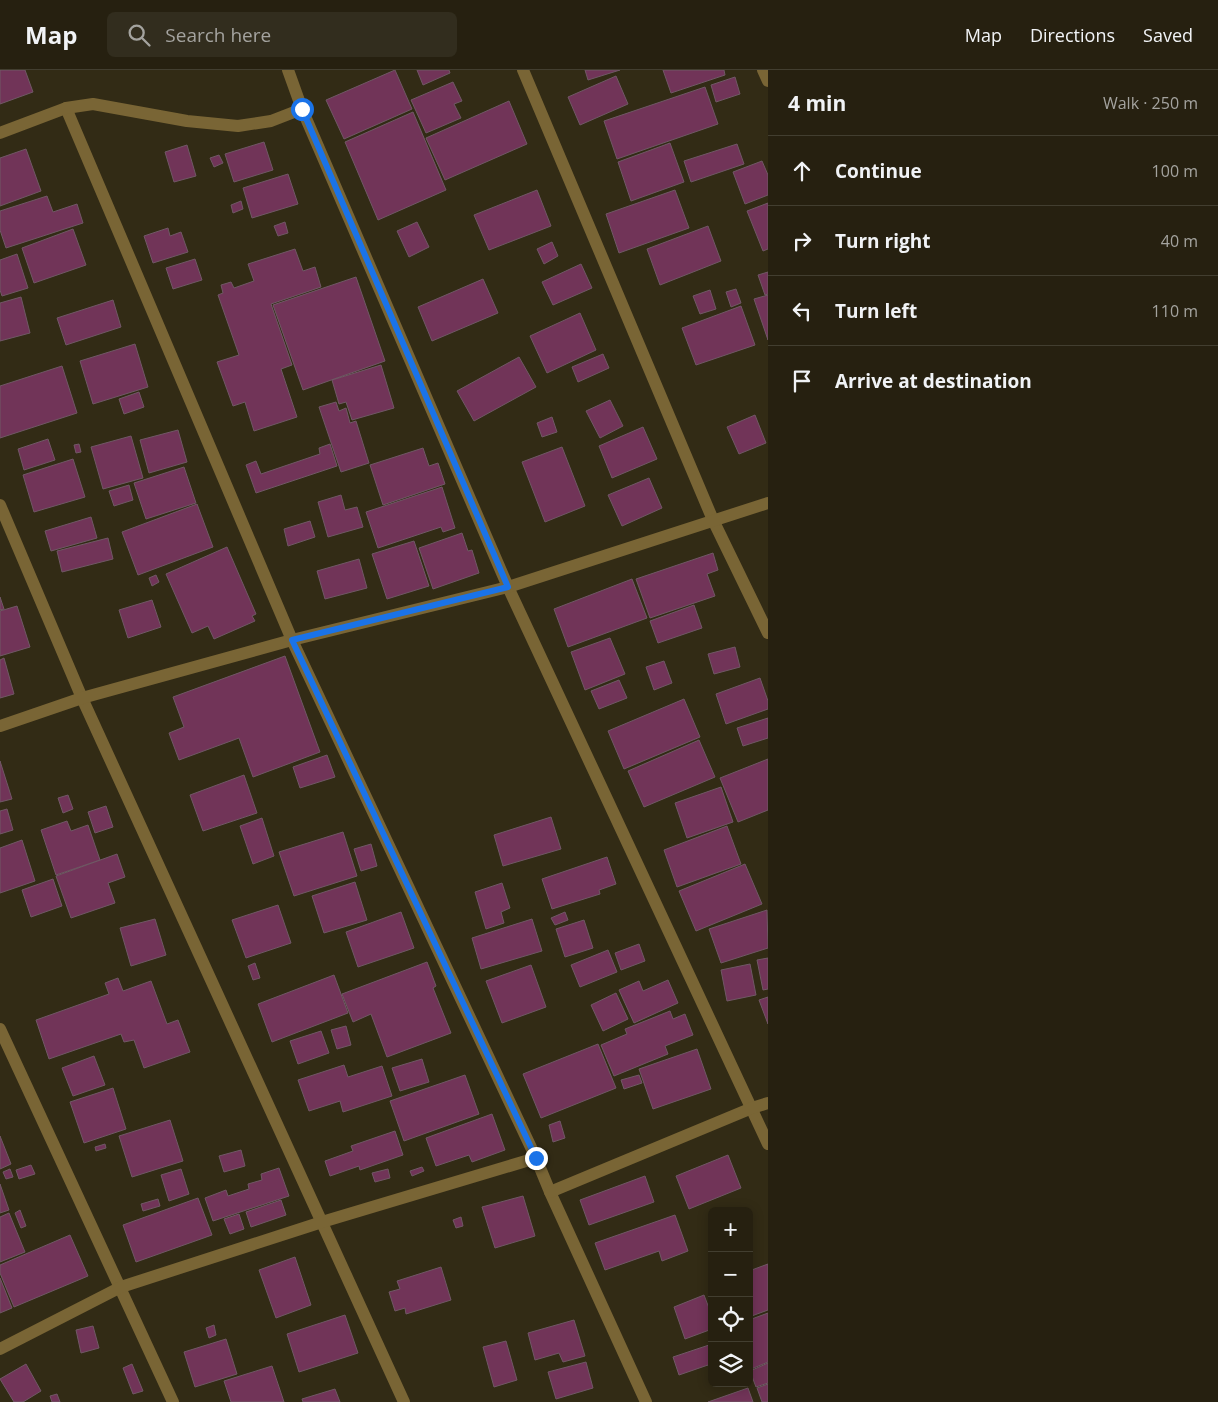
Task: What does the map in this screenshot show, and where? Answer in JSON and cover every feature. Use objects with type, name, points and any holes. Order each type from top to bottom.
[{"type":"street","points":[[523,70],[713,520],[768,633]]},
{"type":"street","points":[[763,70],[768,82]]},
{"type":"street","points":[[290,74],[302,109],[508,587],[768,1144]]},
{"type":"street","points":[[0,133],[66,108],[93,104],[187,121],[238,126],[272,121],[302,109]]},
{"type":"street","points":[[66,108],[292,640],[536,1158],[646,1402]]},
{"type":"street","points":[[0,726],[82,698],[292,640],[508,587],[768,503]]},
{"type":"street","points":[[0,504],[82,698],[404,1402]]},
{"type":"street","points":[[0,1030],[173,1402]]},
{"type":"street","points":[[550,1192],[768,1103]]},
{"type":"street","points":[[0,1349],[121,1287],[322,1222],[536,1158]]},
{"type":"building","points":[[0,70],[25,70],[33,92],[0,104]]},
{"type":"building","points":[[395,70],[412,109],[344,139],[326,100]]},
{"type":"building","points":[[417,70],[449,70],[450,73],[423,85]]},
{"type":"building","points":[[585,70],[620,70],[588,80]]},
{"type":"building","points":[[663,70],[724,70],[725,75],[671,93]]},
{"type":"building","points":[[616,76],[628,104],[580,125],[568,97]]},
{"type":"building","points":[[735,77],[740,94],[716,102],[711,85]]},
{"type":"building","points":[[453,82],[462,101],[454,104],[461,118],[426,133],[411,100]]},
{"type":"building","points":[[705,87],[718,124],[617,159],[604,121]]},
{"type":"building","points":[[509,101],[527,144],[445,180],[426,138]]},
{"type":"building","points":[[413,112],[446,190],[378,220],[345,142]]},
{"type":"building","points":[[264,142],[273,170],[234,182],[225,154]]},
{"type":"building","points":[[670,143],[684,182],[631,201],[618,162]]},
{"type":"building","points":[[737,144],[744,164],[691,182],[684,161]]},
{"type":"building","points":[[187,145],[196,176],[174,182],[165,152]]},
{"type":"building","points":[[26,149],[41,191],[0,206],[0,158]]},
{"type":"building","points":[[219,155],[223,163],[214,167],[210,158]]},
{"type":"building","points":[[762,161],[768,175],[768,195],[745,204],[733,172]]},
{"type":"building","points":[[288,174],[298,204],[252,218],[243,188]]},
{"type":"building","points":[[537,190],[551,226],[489,250],[474,215]]},
{"type":"building","points":[[675,190],[689,228],[619,253],[606,214]]},
{"type":"building","points":[[47,196],[53,212],[77,204],[83,223],[6,248],[0,230],[0,211]]},
{"type":"building","points":[[241,201],[243,209],[233,213],[231,205]]},
{"type":"building","points":[[768,203],[768,249],[763,251],[747,211]]},
{"type":"building","points":[[285,222],[288,233],[278,236],[274,226]]},
{"type":"building","points":[[417,222],[429,247],[409,257],[397,231]]},
{"type":"building","points":[[708,226],[721,261],[660,285],[647,249]]},
{"type":"building","points":[[168,228],[170,236],[181,232],[188,252],[153,263],[144,236]]},
{"type":"building","points":[[73,229],[86,265],[34,283],[22,248]]},
{"type":"building","points":[[552,242],[558,256],[544,264],[537,249]]},
{"type":"building","points":[[295,249],[303,271],[315,267],[321,287],[271,304],[292,365],[281,369],[297,417],[254,431],[245,402],[233,406],[217,362],[239,355],[218,295],[223,293],[221,285],[231,282],[234,288],[254,281],[248,264]]},
{"type":"building","points":[[17,254],[28,288],[2,296],[0,290],[0,260]]},
{"type":"building","points":[[195,259],[202,280],[173,289],[166,268]]},
{"type":"building","points":[[581,264],[592,288],[553,305],[542,282]]},
{"type":"building","points":[[768,272],[768,294],[765,295],[758,275]]},
{"type":"building","points":[[356,277],[385,361],[303,390],[273,305]]},
{"type":"building","points":[[483,279],[498,313],[432,341],[418,307]]},
{"type":"building","points":[[736,289],[741,303],[731,307],[726,292]]},
{"type":"building","points":[[710,290],[716,309],[700,314],[693,296]]},
{"type":"building","points":[[768,295],[768,340],[754,299]]},
{"type":"building","points":[[21,297],[30,333],[0,341],[0,303]]},
{"type":"building","points":[[113,300],[121,327],[66,345],[57,318]]},
{"type":"building","points":[[741,306],[755,345],[696,365],[682,328]]},
{"type":"building","points":[[580,313],[596,350],[547,373],[530,336]]},
{"type":"building","points":[[135,344],[148,387],[93,404],[80,361]]},
{"type":"building","points":[[603,354],[609,368],[578,382],[572,367]]},
{"type":"building","points":[[519,357],[536,387],[474,421],[457,391]]},
{"type":"building","points":[[381,365],[394,408],[352,420],[346,402],[339,404],[332,380]]},
{"type":"building","points":[[62,366],[77,413],[0,438],[0,386]]},
{"type":"building","points":[[139,392],[144,407],[124,414],[119,399]]},
{"type":"building","points":[[610,400],[623,426],[600,438],[586,411]]},
{"type":"building","points":[[336,402],[339,411],[346,408],[350,423],[356,421],[369,463],[341,472],[319,407]]},
{"type":"building","points":[[755,415],[766,443],[739,454],[727,427]]},
{"type":"building","points":[[552,417],[557,432],[542,437],[537,423]]},
{"type":"building","points":[[643,427],[657,459],[612,478],[599,446]]},
{"type":"building","points":[[178,430],[187,462],[149,473],[140,440]]},
{"type":"building","points":[[131,436],[143,478],[103,489],[91,447]]},
{"type":"building","points":[[48,439],[55,460],[24,470],[18,449]]},
{"type":"building","points":[[79,444],[81,452],[76,453],[74,445]]},
{"type":"building","points":[[330,444],[337,466],[256,493],[246,465],[256,461],[261,474],[320,454],[319,448]]},
{"type":"building","points":[[562,447],[585,506],[545,522],[522,462]]},
{"type":"building","points":[[423,448],[429,466],[438,463],[445,484],[383,505],[370,465]]},
{"type":"building","points":[[73,459],[85,497],[34,512],[23,475]]},
{"type":"building","points":[[184,467],[196,503],[146,519],[134,483]]},
{"type":"building","points":[[649,478],[662,508],[622,526],[608,495]]},
{"type":"building","points":[[129,485],[133,500],[114,506],[109,491]]},
{"type":"building","points":[[442,487],[455,528],[443,532],[441,527],[378,548],[366,512]]},
{"type":"building","points":[[341,495],[345,510],[357,507],[363,527],[328,537],[318,502]]},
{"type":"building","points":[[197,504],[213,547],[138,575],[122,532]]},
{"type":"building","points":[[91,517],[97,538],[51,551],[45,531]]},
{"type":"building","points":[[310,521],[315,537],[288,546],[284,529]]},
{"type":"building","points":[[462,533],[468,551],[472,550],[479,573],[433,589],[419,548]]},
{"type":"building","points":[[108,538],[113,559],[62,572],[57,551]]},
{"type":"building","points":[[414,541],[429,586],[387,599],[372,554]]},
{"type":"building","points":[[227,547],[256,614],[252,616],[255,621],[214,639],[208,626],[192,633],[166,574]]},
{"type":"building","points":[[713,553],[718,570],[707,574],[715,596],[650,618],[636,579]]},
{"type":"building","points":[[359,559],[367,588],[325,599],[317,571]]},
{"type":"building","points":[[156,575],[159,582],[152,586],[149,578]]},
{"type":"building","points":[[632,579],[647,618],[568,647],[554,609]]},
{"type":"building","points":[[0,597],[4,609],[0,610]]},
{"type":"building","points":[[152,600],[161,627],[128,638],[119,610]]},
{"type":"building","points":[[694,605],[702,628],[658,643],[650,621]]},
{"type":"building","points":[[17,606],[30,647],[0,656],[0,611]]},
{"type":"building","points":[[610,638],[625,674],[585,690],[571,652]]},
{"type":"building","points":[[735,647],[740,667],[714,674],[708,654]]},
{"type":"building","points":[[285,656],[320,752],[253,777],[239,738],[179,760],[169,733],[184,727],[173,697]]},
{"type":"building","points":[[4,658],[14,694],[0,698],[0,660]]},
{"type":"building","points":[[664,661],[672,683],[654,690],[646,667]]},
{"type":"building","points":[[760,678],[768,701],[768,709],[726,724],[716,694]]},
{"type":"building","points":[[619,680],[627,698],[599,709],[591,691]]},
{"type":"building","points":[[684,699],[700,737],[624,769],[608,731]]},
{"type":"building","points":[[768,718],[768,738],[743,746],[737,728]]},
{"type":"building","points":[[699,740],[715,777],[644,807],[628,771]]},
{"type":"building","points":[[327,755],[335,777],[300,788],[293,767]]},
{"type":"building","points":[[768,759],[768,810],[738,822],[720,778]]},
{"type":"building","points":[[0,761],[12,799],[0,802]]},
{"type":"building","points":[[244,775],[257,813],[203,831],[190,795]]},
{"type":"building","points":[[721,787],[733,822],[687,838],[675,803]]},
{"type":"building","points":[[68,795],[73,809],[63,813],[58,798]]},
{"type":"building","points":[[106,806],[113,827],[95,833],[88,812]]},
{"type":"building","points":[[7,809],[13,830],[0,834],[0,811]]},
{"type":"building","points":[[551,817],[561,849],[503,866],[494,835]]},
{"type":"building","points":[[262,818],[274,856],[253,864],[240,826]]},
{"type":"building","points":[[67,821],[71,831],[88,825],[100,860],[56,875],[41,830]]},
{"type":"building","points":[[727,826],[741,864],[677,887],[664,850]]},
{"type":"building","points":[[343,832],[357,876],[294,896],[279,852]]},
{"type":"building","points":[[22,840],[35,881],[0,893],[0,848]]},
{"type":"building","points":[[371,844],[377,866],[361,871],[354,849]]},
{"type":"building","points":[[117,854],[125,877],[108,883],[115,903],[71,918],[56,876]]},
{"type":"building","points":[[607,857],[616,884],[599,890],[600,894],[552,909],[542,879]]},
{"type":"building","points":[[745,864],[762,904],[696,931],[679,891]]},
{"type":"building","points":[[53,879],[62,906],[31,917],[22,890]]},
{"type":"building","points":[[355,882],[367,920],[324,933],[312,896]]},
{"type":"building","points":[[502,883],[510,908],[501,912],[504,923],[486,929],[475,892]]},
{"type":"building","points":[[278,905],[291,943],[246,958],[232,920]]},
{"type":"building","points":[[767,910],[768,948],[721,963],[709,929]]},
{"type":"building","points":[[401,912],[414,948],[358,967],[346,932]]},
{"type":"building","points":[[565,912],[568,920],[555,925],[551,918]]},
{"type":"building","points":[[155,919],[166,955],[131,966],[120,928]]},
{"type":"building","points":[[532,919],[542,951],[481,969],[472,938]]},
{"type":"building","points":[[584,920],[593,948],[565,957],[556,929]]},
{"type":"building","points":[[639,944],[645,961],[621,970],[615,953]]},
{"type":"building","points":[[608,950],[617,972],[580,987],[571,965]]},
{"type":"building","points":[[768,958],[768,989],[763,990],[757,960]]},
{"type":"building","points":[[427,962],[436,986],[433,988],[451,1033],[387,1057],[371,1014],[353,1022],[342,994]]},
{"type":"building","points":[[255,963],[260,978],[253,980],[248,966]]},
{"type":"building","points":[[750,964],[756,995],[727,1001],[721,970]]},
{"type":"building","points":[[531,965],[546,1007],[502,1023],[486,981]]},
{"type":"building","points":[[334,975],[348,1013],[272,1042],[258,1004]]},
{"type":"building","points":[[118,978],[123,991],[151,981],[167,1024],[178,1020],[190,1052],[144,1068],[134,1040],[124,1042],[121,1034],[49,1059],[36,1020],[109,994],[105,983]]},
{"type":"building","points":[[668,980],[678,1003],[634,1023],[619,990],[639,981],[643,991]]},
{"type":"building","points":[[616,993],[628,1019],[603,1031],[591,1005]]},
{"type":"building","points":[[768,997],[768,1024],[759,1000]]},
{"type":"building","points":[[670,1011],[673,1019],[685,1014],[693,1035],[665,1046],[668,1054],[614,1076],[601,1045],[627,1034],[625,1029]]},
{"type":"building","points":[[346,1026],[351,1045],[337,1049],[331,1030]]},
{"type":"building","points":[[321,1031],[329,1053],[298,1064],[290,1041]]},
{"type":"building","points":[[598,1044],[616,1088],[541,1118],[523,1074]]},
{"type":"building","points":[[697,1049],[711,1089],[653,1109],[639,1069]]},
{"type":"building","points":[[94,1056],[105,1085],[73,1096],[62,1068]]},
{"type":"building","points":[[422,1059],[429,1082],[400,1091],[392,1068]]},
{"type":"building","points":[[344,1065],[348,1077],[382,1066],[392,1096],[343,1112],[340,1101],[309,1111],[298,1080]]},
{"type":"building","points":[[465,1075],[479,1114],[404,1141],[390,1101]]},
{"type":"building","points":[[639,1075],[642,1083],[624,1089],[621,1080]]},
{"type":"building","points":[[113,1088],[126,1129],[84,1143],[70,1102]]},
{"type":"building","points":[[492,1114],[505,1150],[472,1162],[469,1155],[436,1166],[426,1138]]},
{"type":"building","points":[[170,1120],[183,1161],[132,1177],[119,1136]]},
{"type":"building","points":[[560,1121],[565,1138],[553,1142],[549,1125]]},
{"type":"building","points":[[395,1131],[403,1155],[360,1170],[359,1166],[330,1176],[325,1161],[353,1151],[351,1146]]},
{"type":"building","points":[[0,1136],[11,1164],[0,1169]]},
{"type":"building","points":[[105,1144],[106,1148],[96,1151],[95,1147]]},
{"type":"building","points":[[241,1150],[245,1166],[224,1172],[219,1156]]},
{"type":"building","points":[[728,1155],[741,1188],[689,1209],[676,1176]]},
{"type":"building","points":[[31,1165],[35,1174],[19,1179],[16,1170]]},
{"type":"building","points":[[422,1167],[424,1171],[412,1176],[410,1171]]},
{"type":"building","points":[[279,1168],[289,1196],[213,1221],[205,1198],[226,1190],[228,1196],[249,1189],[248,1184],[262,1180],[261,1174]]},
{"type":"building","points":[[10,1169],[13,1177],[6,1179],[3,1172]]},
{"type":"building","points":[[181,1169],[189,1194],[169,1201],[161,1175]]},
{"type":"building","points":[[388,1169],[390,1178],[375,1182],[372,1173]]},
{"type":"building","points":[[645,1176],[654,1202],[589,1225],[580,1200]]},
{"type":"building","points":[[0,1184],[9,1210],[0,1213]]},
{"type":"building","points":[[523,1196],[535,1236],[495,1248],[482,1207]]},
{"type":"building","points":[[198,1198],[212,1235],[136,1262],[123,1225]]},
{"type":"building","points":[[158,1199],[160,1206],[143,1211],[141,1204]]},
{"type":"building","points":[[281,1200],[286,1215],[251,1227],[246,1212]]},
{"type":"building","points":[[20,1210],[26,1226],[21,1228],[15,1213]]},
{"type":"building","points":[[9,1213],[25,1252],[0,1262],[0,1217]]},
{"type":"building","points":[[239,1214],[244,1229],[230,1234],[224,1219]]},
{"type":"building","points":[[675,1215],[688,1251],[662,1261],[659,1251],[605,1270],[595,1243]]},
{"type":"building","points":[[461,1217],[463,1226],[456,1228],[453,1220]]},
{"type":"building","points":[[70,1235],[88,1276],[14,1307],[0,1273],[0,1265]]},
{"type":"building","points":[[295,1257],[311,1305],[276,1318],[259,1270]]},
{"type":"building","points":[[768,1264],[768,1310],[753,1316],[753,1297],[753,1270]]},
{"type":"building","points":[[441,1267],[451,1300],[406,1314],[405,1308],[395,1311],[389,1292],[400,1289],[397,1281]]},
{"type":"building","points":[[0,1278],[12,1308],[0,1313]]},
{"type":"building","points":[[704,1295],[708,1306],[708,1330],[685,1339],[674,1307]]},
{"type":"building","points":[[768,1313],[768,1362],[753,1368],[753,1342],[753,1319]]},
{"type":"building","points":[[345,1315],[358,1353],[299,1372],[287,1334]]},
{"type":"building","points":[[574,1320],[585,1356],[563,1362],[559,1353],[535,1360],[528,1333]]},
{"type":"building","points":[[214,1325],[216,1335],[209,1338],[206,1328]]},
{"type":"building","points":[[93,1326],[99,1348],[81,1353],[76,1330]]},
{"type":"building","points":[[226,1339],[237,1374],[195,1387],[184,1352]]},
{"type":"building","points":[[506,1341],[517,1380],[494,1387],[483,1347]]},
{"type":"building","points":[[708,1345],[708,1365],[679,1375],[673,1357]]},
{"type":"building","points":[[586,1362],[593,1388],[556,1399],[548,1372]]},
{"type":"building","points":[[768,1363],[768,1383],[756,1387],[753,1379],[753,1370]]},
{"type":"building","points":[[26,1364],[41,1391],[23,1402],[14,1402],[0,1379]]},
{"type":"building","points":[[132,1364],[143,1391],[133,1394],[123,1368]]},
{"type":"building","points":[[272,1366],[284,1402],[231,1402],[224,1381]]},
{"type":"building","points":[[768,1384],[768,1402],[762,1402],[757,1388]]},
{"type":"building","points":[[748,1388],[753,1402],[708,1402]]},
{"type":"building","points":[[335,1389],[340,1402],[303,1402],[302,1399]]},
{"type":"building","points":[[57,1394],[60,1402],[52,1402],[50,1396]]},
{"type":"route","points":[[302,109],[508,587],[292,640],[536,1158]]}]
